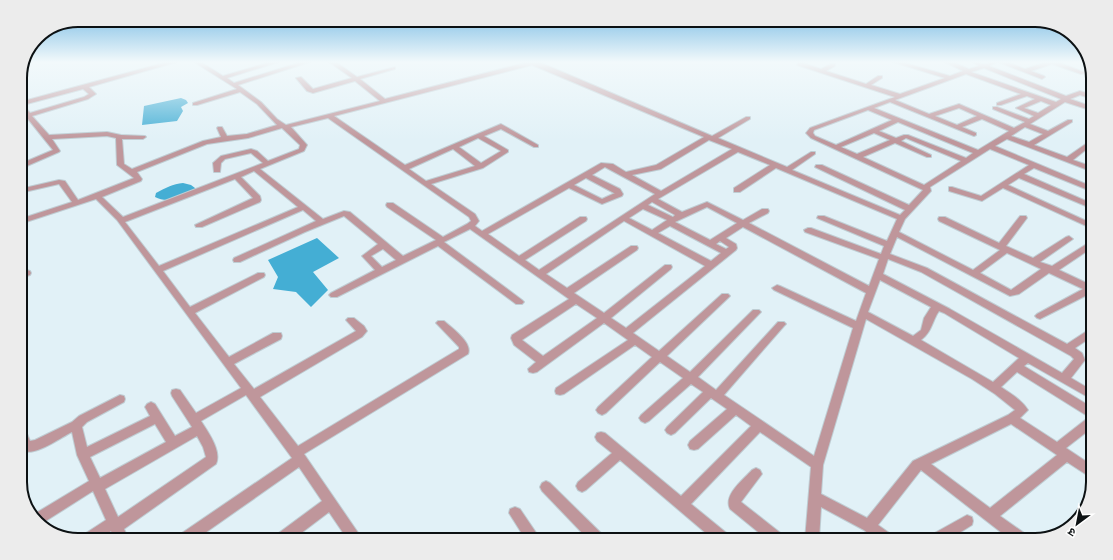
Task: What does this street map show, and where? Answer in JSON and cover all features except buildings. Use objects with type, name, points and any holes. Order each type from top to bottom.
[{"type":"street","points":[[27,102],[76,88]]},
{"type":"street","points":[[27,114],[86,98],[94,94],[87,88]]},
{"type":"street","points":[[121,220],[237,177],[304,148],[304,145],[258,102],[237,88]]},
{"type":"street","points":[[307,88],[312,91],[324,88]]},
{"type":"street","points":[[367,88],[384,102]]},
{"type":"street","points":[[132,172],[205,142],[248,136],[436,88]]},
{"type":"street","points":[[594,88],[901,218]]},
{"type":"street","points":[[873,88],[899,96]]},
{"type":"street","points":[[921,88],[810,131],[809,133],[813,137],[925,187]]},
{"type":"street","points":[[1012,88],[1057,105]]},
{"type":"street","points":[[1038,88],[1086,107]]},
{"type":"street","points":[[195,104],[240,90]]},
{"type":"street","points":[[925,187],[978,152],[1078,93],[1086,95]]},
{"type":"street","points":[[1028,94],[997,106],[1026,123],[1049,134]]},
{"type":"street","points":[[1040,116],[1019,108],[1041,99]]},
{"type":"street","points":[[889,100],[974,134]]},
{"type":"street","points":[[929,116],[959,106],[1014,131]]},
{"type":"street","points":[[868,108],[978,152]]},
{"type":"street","points":[[330,116],[426,183],[472,216],[475,220],[470,226],[334,295]]},
{"type":"street","points":[[957,127],[983,116]]},
{"type":"street","points":[[27,117],[47,137],[56,149],[55,153],[27,164]]},
{"type":"street","points":[[626,175],[635,171],[658,167],[748,118]]},
{"type":"street","points":[[836,147],[898,120]]},
{"type":"street","points":[[1029,146],[1070,121]]},
{"type":"street","points":[[405,168],[502,126],[536,146]]},
{"type":"street","points":[[220,128],[225,138]]},
{"type":"street","points":[[857,156],[895,141],[919,129]]},
{"type":"street","points":[[875,131],[929,156]]},
{"type":"street","points":[[47,137],[107,134],[119,137],[143,137]]},
{"type":"street","points":[[426,183],[480,166],[506,151],[479,136]]},
{"type":"street","points":[[906,136],[966,160]]},
{"type":"street","points":[[1006,136],[1086,167]]},
{"type":"street","points":[[27,220],[97,196],[135,181],[137,177],[121,165],[119,137]]},
{"type":"street","points":[[989,146],[1086,187]]},
{"type":"street","points":[[1068,160],[1086,146]]},
{"type":"street","points":[[454,147],[480,166]]},
{"type":"street","points":[[539,274],[652,199],[738,149]]},
{"type":"street","points":[[217,170],[217,163],[221,158],[250,150],[255,152],[268,164]]},
{"type":"street","points":[[787,170],[812,153]]},
{"type":"street","points":[[482,234],[604,165],[661,194]]},
{"type":"street","points":[[952,189],[982,199],[1034,165]]},
{"type":"street","points":[[737,190],[776,166]]},
{"type":"street","points":[[819,167],[910,209]]},
{"type":"street","points":[[255,169],[322,222]]},
{"type":"street","points":[[568,185],[602,202],[619,194],[617,191],[586,175]]},
{"type":"street","points":[[1019,175],[1086,204]]},
{"type":"street","points":[[199,225],[257,200],[257,198],[237,177]]},
{"type":"street","points":[[27,189],[59,182],[62,183],[76,202]]},
{"type":"street","points":[[1002,186],[1086,224]]},
{"type":"street","points":[[813,533],[817,465],[863,313],[872,292],[888,245],[901,218],[927,191],[925,187]]},
{"type":"street","points":[[97,196],[121,220],[121,222],[190,311],[298,456],[351,533]]},
{"type":"street","points":[[652,199],[681,215]]},
{"type":"street","points":[[653,233],[681,215],[707,204],[872,292]]},
{"type":"street","points":[[390,205],[440,241],[519,302]]},
{"type":"street","points":[[643,206],[727,253]]},
{"type":"street","points":[[158,270],[304,207]]},
{"type":"street","points":[[710,244],[765,210]]},
{"type":"street","points":[[237,260],[340,214],[347,214],[402,260]]},
{"type":"street","points":[[624,218],[711,265]]},
{"type":"street","points":[[821,218],[888,245]]},
{"type":"street","points":[[973,274],[1004,247],[1023,218]]},
{"type":"street","points":[[519,260],[583,219]]},
{"type":"street","points":[[942,219],[1086,285]]},
{"type":"street","points":[[470,226],[817,465]]},
{"type":"street","points":[[808,230],[924,270],[1067,349],[1078,356],[1080,360],[1064,378]]},
{"type":"street","points":[[895,233],[1005,291],[1013,293],[1086,247]]},
{"type":"street","points":[[626,333],[733,248],[733,246],[720,238]]},
{"type":"street","points":[[1034,262],[1069,239]]},
{"type":"street","points":[[380,271],[366,256],[383,245]]},
{"type":"street","points":[[543,362],[518,342],[516,338],[634,248]]},
{"type":"street","points":[[533,368],[604,318],[668,267]]},
{"type":"street","points":[[190,311],[261,275]]},
{"type":"street","points":[[878,275],[1028,357],[1086,392]]},
{"type":"street","points":[[777,288],[859,327]]},
{"type":"street","points":[[1040,316],[1086,290]]},
{"type":"street","points":[[602,410],[726,296]]},
{"type":"street","points":[[913,341],[924,333],[927,328],[929,318],[937,306]]},
{"type":"street","points":[[645,418],[690,378],[756,312]]},
{"type":"street","points":[[863,313],[994,388],[1021,407],[1022,410],[1012,418],[917,465],[869,526]]},
{"type":"street","points":[[41,517],[97,484],[173,443],[196,424],[250,392],[359,334],[362,329],[351,320]]},
{"type":"street","points":[[194,533],[298,456],[464,351],[464,346],[440,323]]},
{"type":"street","points":[[671,430],[714,394],[782,324]]},
{"type":"street","points":[[228,362],[277,336]]},
{"type":"street","points":[[1067,349],[1086,336]]},
{"type":"street","points":[[560,391],[635,340]]},
{"type":"street","points":[[994,388],[1016,366],[1028,357]]},
{"type":"street","points":[[1016,366],[1086,410]]},
{"type":"street","points":[[101,533],[115,525],[212,460],[213,454],[196,424],[176,394]]},
{"type":"street","points":[[27,447],[37,445],[75,426],[83,419],[120,399]]},
{"type":"street","points":[[151,407],[173,443]]},
{"type":"street","points":[[694,445],[735,409]]},
{"type":"street","points":[[83,455],[157,418]]},
{"type":"street","points":[[1012,418],[1086,468]]},
{"type":"street","points":[[681,505],[759,425]]},
{"type":"street","points":[[75,426],[77,428],[83,455],[119,533]]},
{"type":"street","points":[[990,516],[1061,452],[1086,427]]},
{"type":"street","points":[[601,438],[715,533]]},
{"type":"street","points":[[582,486],[620,453]]},
{"type":"street","points":[[921,463],[1013,533]]},
{"type":"street","points":[[756,474],[735,498],[734,505],[769,533]]},
{"type":"street","points":[[546,487],[591,533]]},
{"type":"street","points":[[816,498],[869,526],[878,533]]},
{"type":"street","points":[[290,533],[330,503]]},
{"type":"street","points":[[514,513],[529,533]]},
{"type":"street","points":[[947,533],[967,521]]},
{"type":"water","points":[[181,98],[186,100],[188,103],[181,107],[183,111],[177,121],[142,125],[144,106]]},
{"type":"water","points":[[183,183],[191,185],[195,188],[195,191],[170,200],[155,197],[156,193],[163,189],[172,185]]},
{"type":"water","points":[[317,238],[339,258],[313,272],[328,290],[311,307],[296,292],[273,289],[278,277],[268,260]]}]
